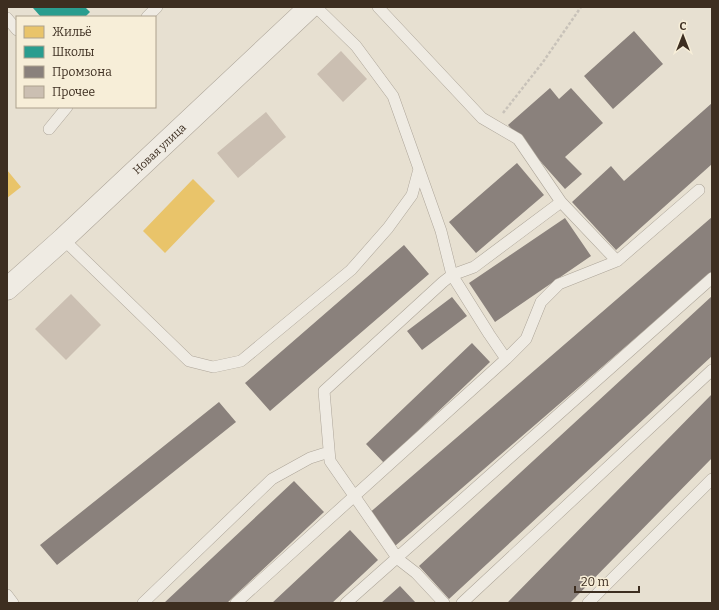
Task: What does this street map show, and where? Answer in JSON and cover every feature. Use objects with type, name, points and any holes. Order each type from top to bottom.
[{"type":"street","name":"Новая улица","points":[[7,289],[63,239],[310,7]]},
{"type":"lane","points":[[148,16],[157,7]]},
{"type":"lane","points":[[316,7],[356,46],[394,96],[441,231],[452,275],[506,359]]},
{"type":"lane","points":[[378,7],[482,118],[518,139],[561,202],[617,261]]},
{"type":"lane","points":[[7,18],[16,29]]},
{"type":"lane","points":[[49,129],[66,108]]},
{"type":"lane","points":[[63,239],[189,361],[213,367],[241,361],[351,270],[388,228],[412,196],[419,169]]},
{"type":"lane","points":[[236,603],[354,498],[506,359],[526,339],[541,302],[559,284],[617,261],[699,190]]},
{"type":"lane","points":[[444,603],[416,573],[398,559],[354,498],[330,461],[324,392],[443,282],[452,275],[474,267],[561,202]]},
{"type":"lane","points":[[346,603],[398,559],[712,278]]},
{"type":"lane","points":[[462,603],[712,370]]},
{"type":"lane","points":[[143,603],[272,479],[310,458],[329,452]]},
{"type":"lane","points":[[588,603],[712,479]]},
{"type":"lane","points":[[7,595],[13,603]]},
{"type":"path","points":[[494,124],[543,62],[581,7]]},
{"type":"building: Жильё","points":[[7,170],[21,187],[7,198]]},
{"type":"building: Жильё","points":[[193,179],[215,201],[165,253],[143,231]]},
{"type":"building: Школы","points":[[85,7],[90,12],[86,16],[40,16],[33,8]]},
{"type":"building: Промзона","points":[[634,31],[663,64],[613,109],[584,76]]},
{"type":"building: Промзона","points":[[550,88],[559,99],[571,88],[603,123],[565,157],[582,174],[565,189],[508,125]]},
{"type":"building: Промзона","points":[[712,103],[712,164],[616,250],[572,202],[611,166],[624,181]]},
{"type":"building: Промзона","points":[[517,163],[544,195],[476,253],[449,222]]},
{"type":"building: Промзона","points":[[712,217],[712,272],[395,546],[367,515]]},
{"type":"building: Промзона","points":[[565,218],[591,256],[495,322],[469,283]]},
{"type":"building: Промзона","points":[[404,245],[429,274],[270,411],[245,383]]},
{"type":"building: Промзона","points":[[712,296],[712,356],[449,599],[419,566]]},
{"type":"building: Промзона","points":[[452,297],[467,316],[422,350],[407,331]]},
{"type":"building: Промзона","points":[[472,343],[490,362],[384,463],[366,444]]},
{"type":"building: Промзона","points":[[712,394],[712,458],[570,603],[507,603]]},
{"type":"building: Промзона","points":[[219,402],[236,422],[57,565],[40,545]]},
{"type":"building: Промзона","points":[[294,481],[324,512],[227,603],[164,603]]},
{"type":"building: Промзона","points":[[350,530],[378,560],[332,603],[272,603]]},
{"type":"building: Промзона","points":[[400,586],[416,603],[381,603]]},
{"type":"building: Прочее","points":[[341,51],[367,79],[343,102],[317,74]]},
{"type":"building: Прочее","points":[[266,112],[286,137],[238,178],[217,153]]},
{"type":"building: Прочее","points":[[71,294],[101,325],[66,360],[35,329]]}]
